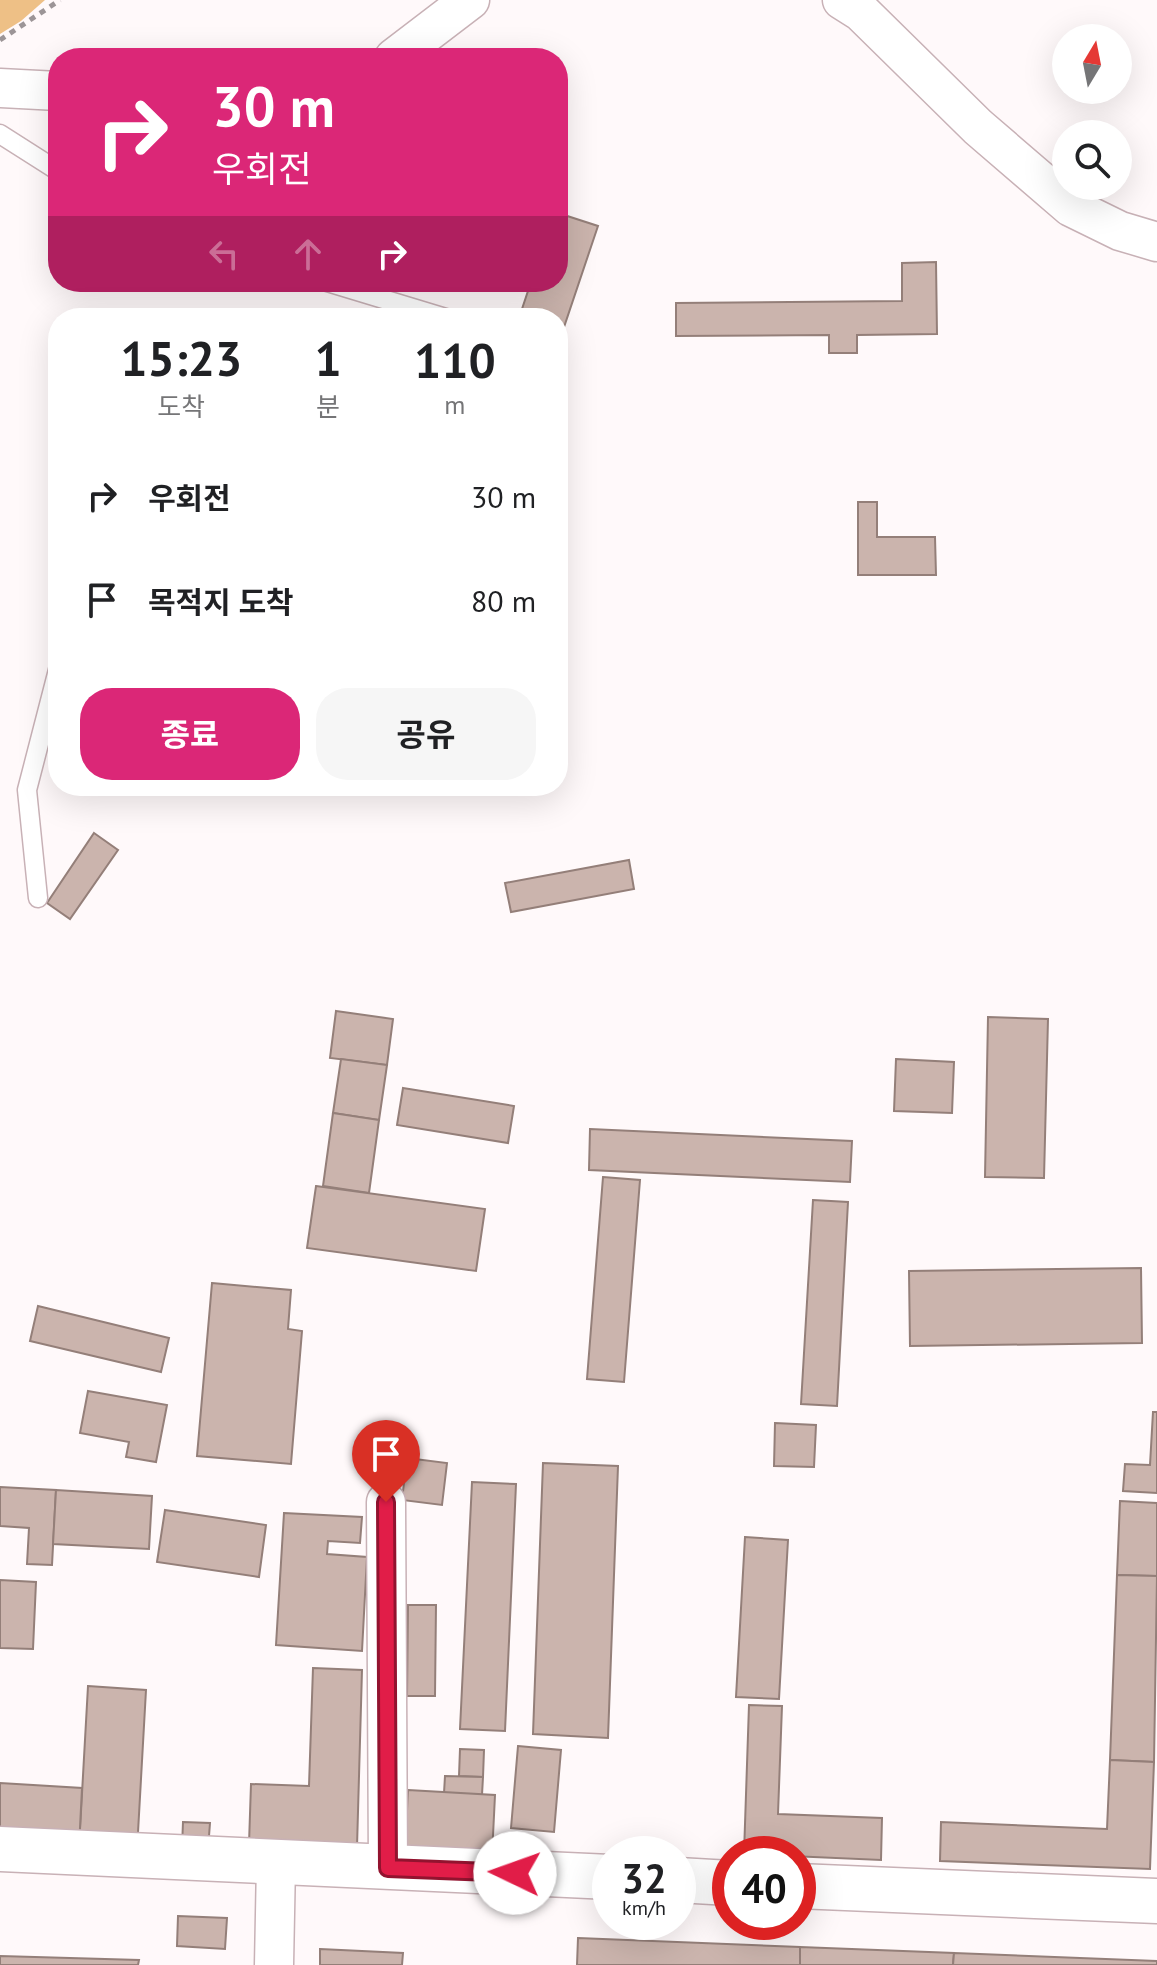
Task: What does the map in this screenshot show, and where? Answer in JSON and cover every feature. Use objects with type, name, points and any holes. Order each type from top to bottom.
[{"type":"street","points":[[407,48],[470,0]]},
{"type":"street","points":[[842,0],[861,12],[978,127],[1071,207],[1120,231],[1157,242]]},
{"type":"street","points":[[0,88],[48,90]]},
{"type":"street","points":[[386,1502],[388,1868]]},
{"type":"street","points":[[0,1849],[592,1876]]},
{"type":"street","points":[[274,1965],[276,1863]]},
{"type":"street","points":[[816,1887],[1157,1901]]},
{"type":"lane","points":[[0,134],[48,165]]},
{"type":"lane","points":[[360,292],[413,308]]},
{"type":"lane","points":[[38,898],[27,790],[48,709]]},
{"type":"path","points":[[0,40],[60,0]]},
{"type":"shaded area","points":[[0,0],[45,0],[0,34]]},
{"type":"building","points":[[568,216],[598,226],[568,315],[568,308],[522,308],[528,292],[568,292]]},
{"type":"building","points":[[936,262],[937,334],[857,335],[857,353],[829,353],[829,335],[676,336],[676,303],[902,301],[902,263]]},
{"type":"building","points":[[858,502],[877,502],[877,537],[935,537],[936,575],[858,575]]},
{"type":"building","points":[[94,833],[118,850],[70,919],[47,903]]},
{"type":"building","points":[[629,860],[634,889],[511,912],[505,883]]},
{"type":"building","points":[[336,1011],[393,1019],[387,1065],[330,1058]]},
{"type":"building","points":[[988,1017],[1048,1019],[1044,1178],[985,1177]]},
{"type":"building","points":[[341,1059],[387,1065],[379,1120],[333,1113]]},
{"type":"building","points":[[896,1059],[954,1062],[952,1113],[894,1111]]},
{"type":"building","points":[[403,1088],[514,1106],[508,1143],[397,1125]]},
{"type":"building","points":[[333,1113],[379,1120],[369,1193],[323,1186]]},
{"type":"building","points":[[590,1129],[852,1141],[850,1182],[589,1170]]},
{"type":"building","points":[[603,1177],[640,1180],[624,1382],[587,1379]]},
{"type":"building","points":[[316,1186],[485,1209],[476,1271],[307,1248]]},
{"type":"building","points":[[813,1200],[848,1202],[837,1406],[801,1404]]},
{"type":"building","points":[[1141,1268],[1142,1343],[910,1346],[909,1271]]},
{"type":"building","points":[[212,1283],[291,1290],[288,1329],[302,1331],[291,1464],[197,1456]]},
{"type":"building","points":[[38,1306],[169,1338],[161,1372],[30,1341]]},
{"type":"building","points":[[88,1391],[167,1405],[156,1462],[126,1457],[129,1442],[80,1433]]},
{"type":"building","points":[[1153,1412],[1157,1412],[1157,1493],[1123,1491],[1125,1464],[1150,1465]]},
{"type":"building","points":[[775,1423],[816,1425],[814,1467],[774,1466]]},
{"type":"building","points":[[407,1458],[447,1463],[442,1505],[402,1500]]},
{"type":"building","points":[[543,1463],[618,1466],[608,1738],[533,1734]]},
{"type":"building","points":[[472,1482],[516,1484],[505,1731],[460,1729]]},
{"type":"building","points":[[0,1487],[56,1490],[52,1565],[27,1564],[29,1528],[0,1526]]},
{"type":"building","points":[[56,1490],[152,1496],[149,1549],[53,1544]]},
{"type":"building","points":[[1120,1501],[1157,1503],[1157,1576],[1117,1575]]},
{"type":"building","points":[[165,1510],[266,1525],[259,1577],[157,1562]]},
{"type":"building","points":[[284,1513],[362,1517],[360,1543],[328,1541],[327,1554],[367,1557],[362,1651],[276,1645]]},
{"type":"building","points":[[745,1537],[788,1540],[779,1699],[736,1697]]},
{"type":"building","points":[[1117,1575],[1157,1576],[1154,1762],[1110,1760]]},
{"type":"building","points":[[0,1580],[36,1582],[33,1649],[0,1648]]},
{"type":"building","points":[[408,1605],[436,1605],[435,1696],[407,1696]]},
{"type":"building","points":[[313,1668],[362,1670],[357,1847],[249,1844],[251,1784],[309,1786]]},
{"type":"building","points":[[88,1686],[146,1690],[137,1850],[79,1847]]},
{"type":"building","points":[[749,1705],[782,1706],[778,1814],[882,1818],[881,1860],[816,1857],[816,1836],[745,1836]]},
{"type":"building","points":[[518,1746],[561,1750],[554,1832],[511,1828]]},
{"type":"building","points":[[460,1749],[484,1750],[483,1777],[459,1776]]},
{"type":"building","points":[[1110,1760],[1154,1762],[1150,1869],[940,1861],[941,1822],[1107,1829]]},
{"type":"building","points":[[445,1776],[483,1777],[482,1795],[444,1793]]},
{"type":"building","points":[[0,1783],[82,1788],[79,1847],[0,1842]]},
{"type":"building","points":[[408,1790],[495,1795],[492,1856],[405,1851]]},
{"type":"building","points":[[183,1822],[210,1823],[208,1849],[182,1847]]},
{"type":"building","points":[[178,1916],[227,1918],[225,1949],[177,1946]]},
{"type":"building","points":[[578,1938],[800,1947],[800,1965],[577,1965]]},
{"type":"building","points":[[800,1947],[954,1953],[953,1965],[800,1965]]},
{"type":"building","points":[[320,1949],[403,1953],[402,1965],[320,1965]]},
{"type":"building","points":[[954,1953],[1157,1961],[1157,1965],[953,1965]]},
{"type":"building","points":[[0,1956],[139,1960],[138,1965],[0,1965]]},
{"type":"route","points":[[386,1502],[388,1868],[515,1873]]}]
